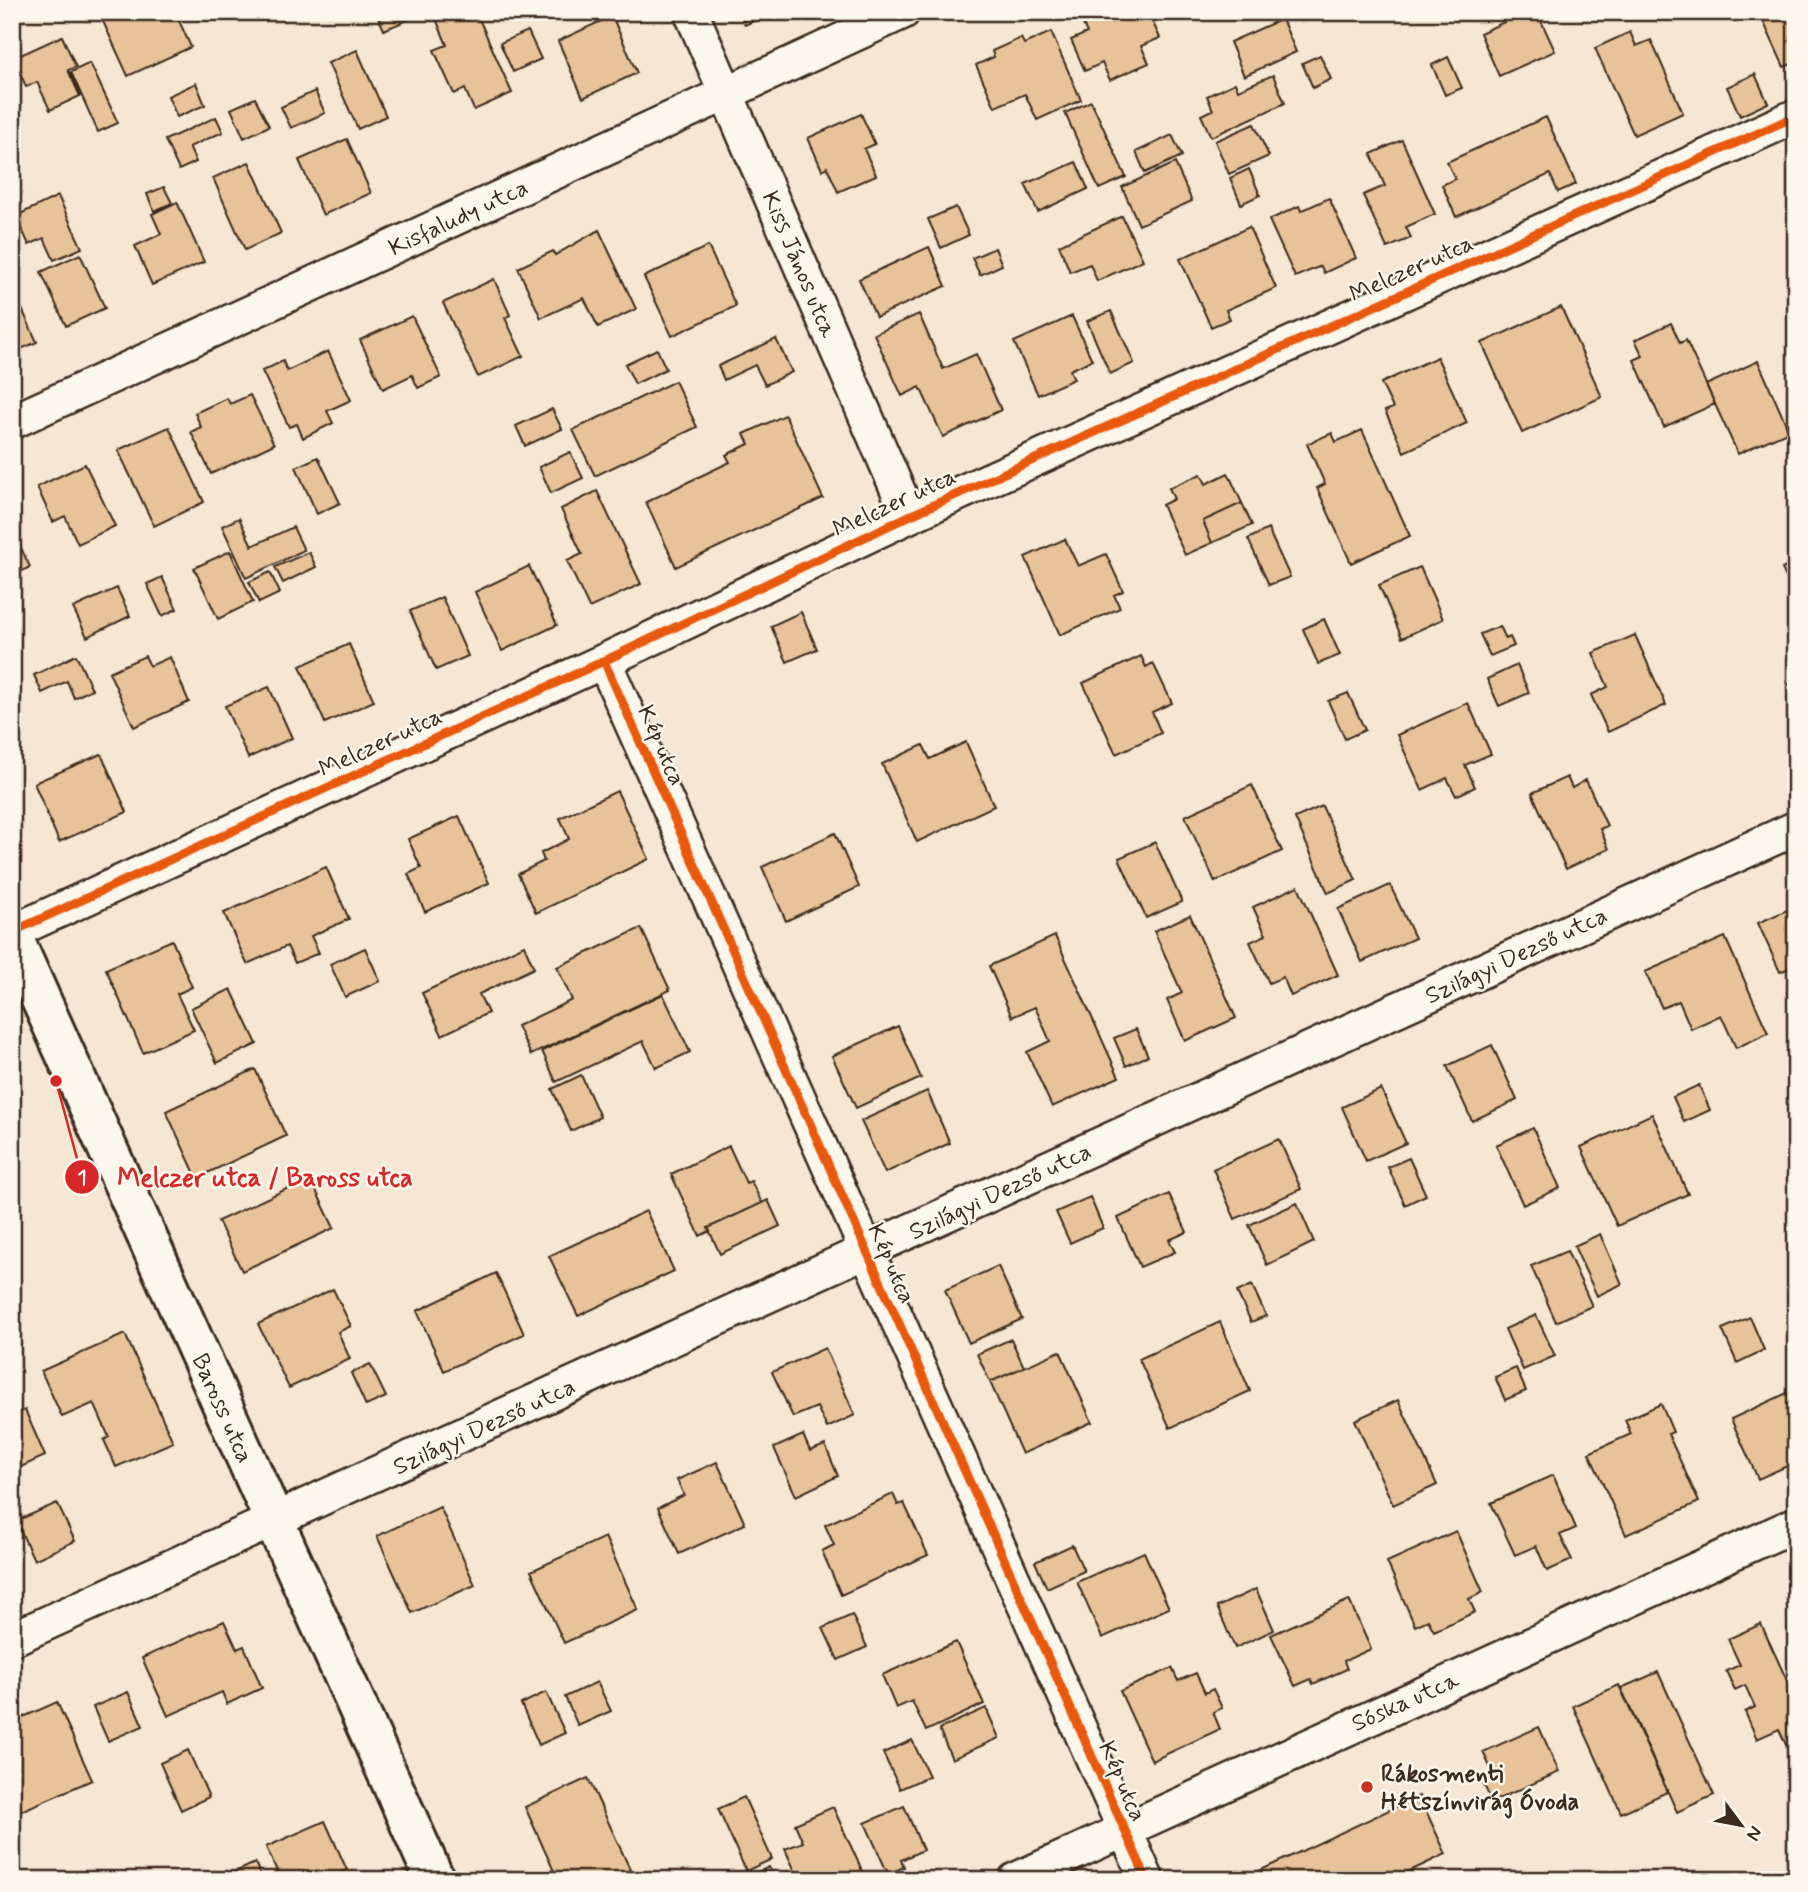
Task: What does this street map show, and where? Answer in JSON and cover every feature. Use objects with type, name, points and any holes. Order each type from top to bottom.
[{"type":"street","name":"Kiss János utca","points":[[691,12],[909,516]]},
{"type":"street","name":"Kisfaludy utca","points":[[12,422],[903,12]]},
{"type":"street","name":"Melczer utca","points":[[12,934],[604,661],[909,516],[1796,116]]},
{"type":"street","name":"Kép utca","points":[[604,661],[1147,1880]]},
{"type":"street","name":"Szilágyi Dezső utca","points":[[12,1639],[1796,828]]},
{"type":"street","name":"Baross utca","points":[[12,934],[435,1880]]},
{"type":"street","name":"Sóska utca","points":[[1015,1880],[1796,1524]]},
{"type":"building","points":[[112,12],[175,12],[191,47],[128,76],[101,17]]},
{"type":"building","points":[[376,12],[407,12],[410,19],[384,30]]},
{"type":"building","points":[[450,12],[476,12],[512,93],[474,110],[465,89],[454,94],[434,50],[447,45],[436,19]]},
{"type":"building","points":[[739,12],[773,12],[745,25]]},
{"type":"building","points":[[1085,12],[1148,12],[1160,38],[1141,46],[1149,63],[1110,80],[1102,63],[1085,71],[1071,40],[1087,33],[1079,15]]},
{"type":"building","points":[[1526,12],[1537,12],[1555,51],[1499,76],[1480,33]]},
{"type":"building","points":[[1759,12],[1796,12],[1796,62],[1784,67]]},
{"type":"building","points":[[612,16],[637,73],[583,98],[558,41]]},
{"type":"building","points":[[1282,19],[1296,52],[1244,76],[1230,42]]},
{"type":"building","points":[[528,31],[541,59],[513,72],[500,43]]},
{"type":"building","points":[[1051,32],[1081,100],[1037,120],[1025,94],[995,107],[976,65],[994,57],[992,51],[1021,38],[1024,44]]},
{"type":"building","points":[[1630,32],[1636,46],[1651,40],[1683,113],[1634,135],[1595,48]]},
{"type":"building","points":[[62,36],[76,67],[68,70],[80,96],[50,110],[37,82],[26,87],[14,58]]},
{"type":"building","points":[[357,50],[386,116],[358,129],[328,63]]},
{"type":"building","points":[[1320,55],[1331,79],[1313,88],[1302,63]]},
{"type":"building","points":[[1448,57],[1462,88],[1445,95],[1432,65]]},
{"type":"building","points":[[90,63],[118,123],[98,132],[71,72]]},
{"type":"building","points":[[1755,74],[1768,103],[1740,116],[1727,87]]},
{"type":"building","points":[[1273,75],[1285,103],[1211,137],[1201,115],[1213,110],[1207,96],[1235,83],[1238,90]]},
{"type":"building","points":[[196,83],[205,105],[177,117],[168,96]]},
{"type":"building","points":[[315,91],[325,113],[291,128],[281,107]]},
{"type":"building","points":[[255,98],[269,126],[244,138],[231,109]]},
{"type":"building","points":[[1091,101],[1126,177],[1099,189],[1065,113]]},
{"type":"building","points":[[861,114],[875,144],[864,149],[876,175],[838,192],[827,167],[822,170],[808,138]]},
{"type":"building","points":[[216,117],[223,132],[189,147],[196,162],[179,170],[165,140]]},
{"type":"building","points":[[1546,117],[1576,184],[1558,192],[1550,174],[1456,217],[1442,185],[1455,179],[1447,162]]},
{"type":"building","points":[[1254,124],[1269,156],[1229,174],[1215,141]]},
{"type":"building","points":[[1172,135],[1182,156],[1145,173],[1136,152]]},
{"type":"building","points":[[347,139],[371,193],[323,215],[299,160]]},
{"type":"building","points":[[1402,140],[1435,214],[1406,227],[1411,238],[1387,248],[1363,195],[1385,186],[1371,154]]},
{"type":"building","points":[[249,162],[281,233],[245,250],[213,178]]},
{"type":"building","points":[[1076,162],[1088,189],[1038,212],[1025,184]]},
{"type":"building","points":[[1175,163],[1192,201],[1139,225],[1122,187]]},
{"type":"building","points":[[1249,169],[1260,195],[1241,204],[1230,178]]},
{"type":"building","points":[[164,187],[172,203],[154,211],[147,194]]},
{"type":"building","points":[[58,196],[82,248],[54,260],[44,238],[29,245],[16,216]]},
{"type":"building","points":[[1329,198],[1356,258],[1324,273],[1321,266],[1295,277],[1269,220],[1299,206],[1301,211]]},
{"type":"building","points":[[177,202],[204,262],[152,285],[135,246],[161,234],[152,214]]},
{"type":"building","points":[[956,207],[969,235],[941,248],[928,219]]},
{"type":"building","points":[[1122,216],[1143,260],[1097,281],[1090,264],[1070,272],[1059,245]]},
{"type":"building","points":[[1249,227],[1276,288],[1226,310],[1230,319],[1211,327],[1180,259]]},
{"type":"building","points":[[599,230],[636,309],[598,327],[584,298],[541,318],[518,268],[553,251],[555,255]]},
{"type":"building","points":[[708,246],[736,306],[672,336],[644,277]]},
{"type":"building","points":[[929,247],[946,286],[876,317],[859,279]]},
{"type":"building","points":[[995,248],[1002,265],[980,275],[972,258]]},
{"type":"building","points":[[80,254],[105,308],[66,326],[41,272]]},
{"type":"building","points":[[494,279],[510,315],[505,318],[523,356],[478,377],[443,303]]},
{"type":"building","points":[[12,287],[37,342],[12,353]]},
{"type":"building","points":[[1561,307],[1602,397],[1522,433],[1482,343]]},
{"type":"building","points":[[1111,311],[1134,363],[1110,374],[1087,321]]},
{"type":"building","points":[[919,314],[943,369],[976,354],[1001,410],[943,437],[920,387],[902,396],[874,334]]},
{"type":"building","points":[[412,316],[441,377],[418,388],[412,375],[383,389],[360,340]]},
{"type":"building","points":[[1072,316],[1092,360],[1070,370],[1074,379],[1038,395],[1014,342]]},
{"type":"building","points":[[1671,323],[1680,343],[1686,340],[1715,404],[1664,427],[1634,360],[1643,356],[1635,340]]},
{"type":"building","points":[[776,339],[792,372],[765,385],[755,365],[724,380],[718,366]]},
{"type":"building","points":[[657,349],[666,369],[635,384],[625,364]]},
{"type":"building","points":[[328,351],[351,400],[327,411],[333,423],[303,438],[297,424],[289,427],[262,371],[283,361],[287,371]]},
{"type":"building","points":[[1437,357],[1467,423],[1404,452],[1385,411],[1393,408],[1381,383]]},
{"type":"building","points":[[1758,361],[1789,431],[1738,454],[1706,385]]},
{"type":"building","points":[[675,381],[697,427],[595,476],[573,430]]},
{"type":"building","points":[[250,395],[274,444],[211,474],[191,432],[201,427],[195,413],[227,398],[230,404]]},
{"type":"building","points":[[552,409],[562,429],[525,446],[516,426]]},
{"type":"building","points":[[785,415],[823,498],[676,567],[646,502],[730,462],[726,455],[749,444],[744,434]]},
{"type":"building","points":[[169,427],[204,502],[154,526],[118,450]]},
{"type":"building","points":[[1362,430],[1410,536],[1351,563],[1317,488],[1325,484],[1307,444],[1332,433],[1336,442]]},
{"type":"building","points":[[570,452],[583,478],[551,493],[539,467]]},
{"type":"building","points":[[318,457],[340,503],[317,514],[296,467]]},
{"type":"building","points":[[85,464],[115,526],[78,544],[65,516],[53,522],[37,487]]},
{"type":"building","points":[[1228,473],[1242,503],[1203,521],[1212,543],[1185,555],[1162,505],[1174,499],[1169,488],[1201,474],[1206,484]]},
{"type":"building","points":[[597,491],[641,584],[589,608],[567,561],[582,554],[561,509]]},
{"type":"building","points":[[1242,503],[1252,525],[1212,543],[1203,521]]},
{"type":"building","points":[[239,518],[252,546],[293,527],[304,550],[246,578],[222,526]]},
{"type":"building","points":[[12,529],[30,567],[12,576]]},
{"type":"building","points":[[1268,529],[1290,577],[1269,585],[1248,539]]},
{"type":"building","points":[[1065,539],[1078,566],[1106,554],[1123,591],[1114,595],[1120,608],[1060,635],[1025,557]]},
{"type":"building","points":[[230,551],[253,602],[218,619],[194,568]]},
{"type":"building","points":[[309,552],[316,567],[283,583],[275,567]]},
{"type":"building","points":[[1796,562],[1796,586],[1791,588],[1782,569]]},
{"type":"building","points":[[529,566],[557,625],[502,651],[475,592]]},
{"type":"building","points":[[1420,567],[1443,619],[1402,638],[1379,585]]},
{"type":"building","points":[[270,572],[280,593],[259,603],[249,582]]},
{"type":"building","points":[[162,577],[177,609],[162,616],[147,584]]},
{"type":"building","points":[[117,588],[130,616],[87,637],[73,608]]},
{"type":"building","points":[[442,597],[468,656],[436,670],[410,611]]},
{"type":"building","points":[[801,612],[817,649],[787,662],[771,626]]},
{"type":"building","points":[[1324,619],[1340,655],[1318,664],[1303,629]]},
{"type":"building","points":[[1500,626],[1506,639],[1510,637],[1514,646],[1490,656],[1480,634]]},
{"type":"building","points":[[1635,635],[1666,705],[1608,732],[1591,695],[1608,687],[1593,653]]},
{"type":"building","points":[[349,644],[374,701],[325,723],[300,666]]},
{"type":"building","points":[[76,655],[92,689],[74,698],[67,681],[42,693],[34,675]]},
{"type":"building","points":[[145,656],[150,666],[170,657],[189,702],[134,727],[109,672]]},
{"type":"building","points":[[1141,656],[1146,667],[1153,663],[1172,703],[1152,712],[1161,733],[1116,754],[1083,683]]},
{"type":"building","points":[[1517,665],[1529,693],[1499,706],[1487,679]]},
{"type":"building","points":[[1796,681],[1796,699],[1789,684]]},
{"type":"building","points":[[269,687],[292,738],[248,758],[225,706]]},
{"type":"building","points":[[1348,693],[1365,730],[1345,739],[1328,701]]},
{"type":"building","points":[[1468,703],[1491,754],[1465,765],[1475,787],[1456,796],[1447,778],[1422,790],[1397,735]]},
{"type":"building","points":[[966,742],[994,806],[917,842],[882,764],[923,745],[930,759]]},
{"type":"building","points":[[101,754],[127,812],[59,842],[34,783]]},
{"type":"building","points":[[1567,777],[1572,788],[1586,780],[1607,826],[1600,829],[1609,849],[1566,869],[1532,793]]},
{"type":"building","points":[[1252,785],[1282,851],[1215,882],[1185,816]]},
{"type":"building","points":[[617,791],[649,859],[536,913],[518,874],[544,861],[541,853],[569,839],[560,818]]},
{"type":"building","points":[[1322,806],[1356,880],[1328,893],[1295,818]]},
{"type":"building","points":[[459,816],[489,883],[425,912],[408,874],[421,868],[408,839]]},
{"type":"building","points":[[835,833],[859,887],[786,921],[762,867]]},
{"type":"building","points":[[1155,842],[1182,902],[1146,918],[1119,858]]},
{"type":"building","points":[[326,867],[349,919],[311,936],[319,953],[295,963],[287,946],[247,964],[224,913]]},
{"type":"building","points":[[1390,885],[1415,938],[1362,962],[1338,909]]},
{"type":"building","points":[[1298,886],[1338,975],[1291,996],[1283,977],[1269,983],[1250,942],[1266,935],[1253,907]]},
{"type":"building","points":[[1796,906],[1796,965],[1780,972],[1758,923]]},
{"type":"building","points":[[1190,915],[1236,1018],[1185,1041],[1167,1000],[1182,993],[1154,931]]},
{"type":"building","points":[[641,928],[670,990],[531,1055],[517,1026],[572,1000],[557,967]]},
{"type":"building","points":[[1055,936],[1119,1077],[1052,1107],[1027,1052],[1050,1041],[1035,1007],[1012,1017],[989,966]]},
{"type":"building","points":[[1725,937],[1768,1033],[1736,1048],[1721,1015],[1691,1029],[1679,1001],[1662,1008],[1645,972]]},
{"type":"building","points":[[172,940],[192,987],[177,994],[194,1030],[143,1053],[106,969]]},
{"type":"building","points":[[524,945],[534,968],[479,994],[488,1013],[442,1035],[422,993]]},
{"type":"building","points":[[365,948],[380,981],[345,997],[330,964]]},
{"type":"building","points":[[1796,988],[1796,1011],[1787,992]]},
{"type":"building","points":[[231,989],[257,1044],[217,1063],[191,1008]]},
{"type":"building","points":[[663,994],[690,1052],[656,1068],[643,1041],[556,1082],[542,1051]]},
{"type":"building","points":[[898,1026],[921,1078],[856,1108],[832,1056]]},
{"type":"building","points":[[1136,1029],[1148,1056],[1126,1066],[1114,1038]]},
{"type":"building","points":[[1492,1045],[1517,1100],[1472,1121],[1447,1066]]},
{"type":"building","points":[[255,1069],[286,1136],[197,1178],[166,1111]]},
{"type":"building","points":[[581,1075],[600,1117],[571,1131],[552,1089]]},
{"type":"building","points":[[1699,1085],[1710,1110],[1684,1122],[1673,1097]]},
{"type":"building","points":[[1381,1089],[1406,1143],[1366,1161],[1342,1107]]},
{"type":"building","points":[[927,1091],[950,1143],[885,1173],[861,1121]]},
{"type":"building","points":[[1652,1114],[1688,1194],[1617,1226],[1581,1147]]},
{"type":"building","points":[[1533,1128],[1560,1188],[1523,1205],[1496,1145]]},
{"type":"building","points":[[1279,1139],[1301,1189],[1235,1219],[1213,1169]]},
{"type":"building","points":[[729,1146],[746,1183],[751,1181],[762,1203],[708,1228],[710,1231],[700,1236],[671,1174]]},
{"type":"building","points":[[1409,1158],[1426,1195],[1405,1205],[1388,1167]]},
{"type":"building","points":[[310,1178],[334,1228],[242,1271],[218,1221]]},
{"type":"building","points":[[1169,1194],[1187,1232],[1169,1240],[1175,1252],[1140,1267],[1118,1218]]},
{"type":"building","points":[[1090,1197],[1103,1228],[1070,1243],[1056,1212]]},
{"type":"building","points":[[768,1200],[780,1226],[720,1254],[708,1228]]},
{"type":"building","points":[[1297,1203],[1314,1242],[1267,1265],[1249,1225]]},
{"type":"building","points":[[646,1211],[674,1271],[578,1316],[549,1256]]},
{"type":"building","points":[[1600,1234],[1622,1284],[1597,1296],[1574,1246]]},
{"type":"building","points":[[1567,1251],[1592,1306],[1556,1322],[1531,1266]]},
{"type":"building","points":[[998,1266],[1022,1319],[969,1343],[945,1290]]},
{"type":"building","points":[[496,1273],[524,1334],[444,1371],[417,1311]]},
{"type":"building","points":[[1252,1285],[1266,1316],[1251,1322],[1237,1292]]},
{"type":"building","points":[[333,1289],[351,1326],[338,1332],[350,1359],[289,1388],[258,1324]]},
{"type":"building","points":[[1536,1315],[1555,1356],[1523,1370],[1505,1329]]},
{"type":"building","points":[[1750,1317],[1764,1350],[1737,1363],[1722,1329]]},
{"type":"building","points":[[1220,1322],[1250,1391],[1170,1428],[1139,1359]]},
{"type":"building","points":[[125,1334],[173,1442],[116,1467],[104,1440],[109,1437],[94,1403],[62,1417],[41,1371]]},
{"type":"building","points":[[1011,1339],[1024,1367],[990,1382],[977,1354]]},
{"type":"building","points":[[825,1348],[855,1415],[827,1428],[817,1407],[793,1417],[772,1372]]},
{"type":"building","points":[[1060,1351],[1092,1422],[1022,1454],[990,1382]]},
{"type":"building","points":[[370,1364],[386,1397],[366,1406],[351,1373]]},
{"type":"building","points":[[1516,1368],[1526,1391],[1505,1400],[1495,1377]]},
{"type":"building","points":[[1787,1393],[1796,1411],[1796,1462],[1758,1479],[1731,1419]]},
{"type":"building","points":[[1398,1400],[1437,1485],[1393,1505],[1355,1420]]},
{"type":"building","points":[[1661,1404],[1673,1432],[1668,1434],[1699,1502],[1626,1535],[1589,1453],[1631,1434],[1625,1420]]},
{"type":"building","points":[[25,1410],[45,1456],[12,1471],[12,1415]]},
{"type":"building","points":[[803,1435],[810,1451],[825,1445],[838,1476],[796,1496],[774,1448]]},
{"type":"building","points":[[717,1462],[745,1524],[679,1554],[658,1508],[684,1495],[677,1480]]},
{"type":"building","points":[[1553,1475],[1576,1528],[1560,1535],[1572,1560],[1547,1571],[1536,1546],[1515,1555],[1491,1503]]},
{"type":"building","points":[[893,1494],[898,1505],[904,1503],[928,1555],[841,1595],[822,1551],[834,1545],[825,1525]]},
{"type":"building","points":[[57,1503],[75,1541],[34,1560],[16,1521]]},
{"type":"building","points":[[440,1507],[475,1585],[412,1613],[377,1536]]},
{"type":"building","points":[[1456,1531],[1483,1592],[1469,1599],[1475,1612],[1434,1631],[1428,1620],[1415,1626],[1387,1562]]},
{"type":"building","points":[[605,1537],[638,1610],[564,1643],[531,1571]]},
{"type":"building","points":[[1072,1545],[1084,1571],[1047,1588],[1035,1562]]},
{"type":"building","points":[[1144,1552],[1169,1608],[1102,1638],[1077,1582]]},
{"type":"building","points":[[1256,1589],[1274,1630],[1235,1648],[1217,1607]]},
{"type":"building","points":[[1349,1600],[1371,1649],[1344,1661],[1347,1669],[1313,1684],[1311,1679],[1295,1686],[1271,1635]]},
{"type":"building","points":[[852,1615],[867,1647],[838,1660],[823,1628]]},
{"type":"building","points":[[224,1621],[237,1649],[244,1646],[262,1688],[227,1704],[222,1692],[168,1716],[142,1658]]},
{"type":"building","points":[[1761,1624],[1796,1700],[1796,1740],[1786,1745],[1779,1729],[1757,1739],[1745,1712],[1755,1707],[1745,1685],[1735,1690],[1726,1671],[1740,1665],[1728,1639]]},
{"type":"building","points":[[956,1642],[984,1704],[926,1731],[912,1701],[896,1708],[882,1675]]},
{"type":"building","points":[[1172,1668],[1178,1681],[1196,1673],[1205,1693],[1213,1689],[1222,1708],[1213,1712],[1220,1729],[1152,1761],[1120,1691]]},
{"type":"building","points":[[1658,1672],[1714,1795],[1677,1812],[1621,1688]]},
{"type":"building","points":[[597,1682],[611,1711],[578,1726],[565,1697]]},
{"type":"building","points":[[1619,1685],[1667,1792],[1621,1813],[1573,1706]]},
{"type":"building","points":[[128,1692],[143,1726],[108,1741],[93,1707]]},
{"type":"building","points":[[546,1692],[565,1733],[539,1745],[521,1704]]},
{"type":"building","points":[[57,1702],[92,1780],[12,1815],[12,1722]]},
{"type":"building","points":[[986,1708],[999,1738],[952,1759],[939,1729]]},
{"type":"building","points":[[1539,1727],[1559,1772],[1492,1802],[1481,1779],[1493,1773],[1483,1752]]},
{"type":"building","points":[[912,1740],[929,1776],[900,1789],[883,1753]]},
{"type":"building","points":[[188,1750],[209,1797],[181,1810],[160,1763]]},
{"type":"building","points":[[588,1778],[635,1880],[558,1880],[525,1807]]},
{"type":"building","points":[[1419,1796],[1446,1854],[1391,1880],[1240,1880]]},
{"type":"building","points":[[744,1797],[772,1859],[746,1871],[718,1809]]},
{"type":"building","points":[[904,1806],[923,1850],[901,1860],[904,1867],[888,1874],[865,1823]]},
{"type":"building","points":[[833,1807],[865,1877],[859,1880],[799,1880],[785,1849],[803,1842],[795,1824]]},
{"type":"building","points":[[325,1821],[347,1870],[325,1880],[281,1880],[266,1847]]},
{"type":"building","points":[[255,1863],[262,1878],[230,1880],[228,1875]]},
{"type":"building","points":[[769,1867],[775,1880],[741,1880]]},
{"type":"cycle path","points":[[12,932],[604,661],[909,516],[1796,116]]},
{"type":"cycle path","points":[[604,661],[1147,1880]]},
{"type":"place","name":"Melczer utca / Baross utca","points":[[56,1081]]},
{"type":"place","name":"Rákosmenti Hétszínvirág Óvoda","points":[[1367,1787]]}]
